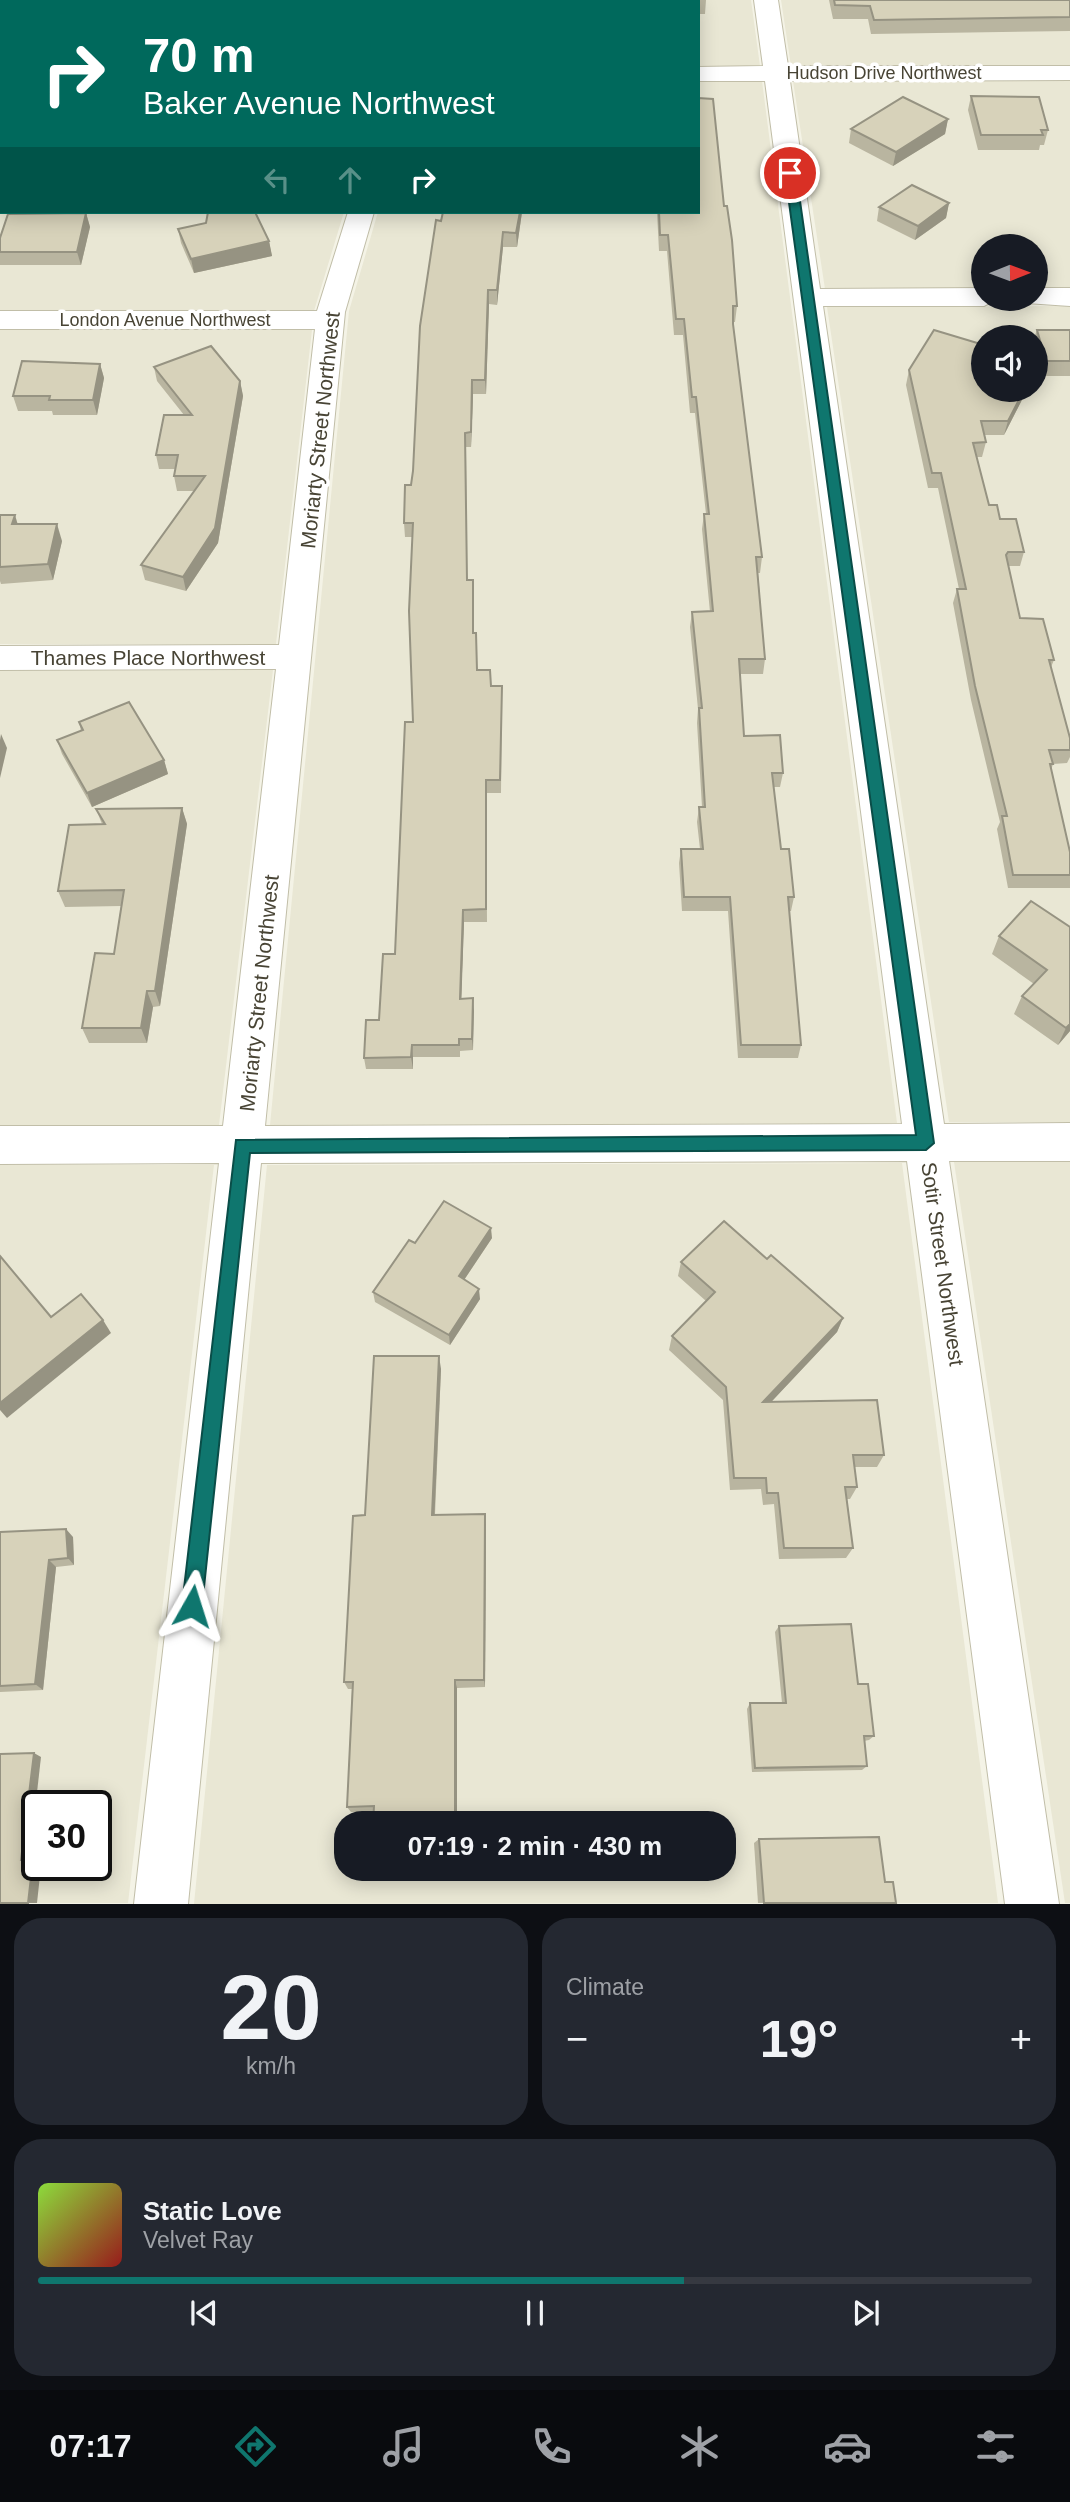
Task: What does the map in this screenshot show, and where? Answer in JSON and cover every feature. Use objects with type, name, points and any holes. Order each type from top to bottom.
[{"type":"street","name":"Sotir Street Northwest","points":[[766,0],[1031,1903]]},
{"type":"street","name":"Hudson Drive Northwest","points":[[700,74],[1070,73]]},
{"type":"street","name":"Moriarty Street Northwest","points":[[161,1903],[331,320],[360,214]]},
{"type":"street","points":[[1048,297],[1070,296]]},
{"type":"street","points":[[808,298],[971,297]]},
{"type":"street","name":"London Avenue Northwest","points":[[0,320],[331,320]]},
{"type":"street","name":"Thames Place Northwest","points":[[0,657],[295,657]]},
{"type":"street","points":[[0,1145],[1070,1142]]},
{"type":"shaded area","points":[[700,0],[751,0],[760,66],[700,67]]},
{"type":"shaded area","points":[[781,0],[1070,0],[1070,66],[791,66]]},
{"type":"shaded area","points":[[1070,80],[1070,287],[1048,287],[1048,234],[971,234],[971,288],[825,289],[793,81]]},
{"type":"shaded area","points":[[700,81],[762,81],[897,1123],[270,1125],[349,311],[377,214],[700,214]]},
{"type":"shaded area","points":[[0,214],[343,214],[314,311],[0,311]]},
{"type":"shaded area","points":[[971,306],[971,312],[1048,312],[1048,306],[1070,306],[1070,1122],[949,1122],[827,307]]},
{"type":"shaded area","points":[[0,330],[312,330],[276,644],[0,644]]},
{"type":"shaded area","points":[[273,670],[219,1125],[0,1125],[0,671]]},
{"type":"shaded area","points":[[954,1162],[1070,1162],[1070,1903],[1065,1903]]},
{"type":"shaded area","points":[[902,1163],[998,1903],[194,1904],[267,1165]]},
{"type":"shaded area","points":[[0,1165],[214,1165],[128,1903],[0,1903]]},
{"type":"building","points":[[834,0],[1070,0],[1070,17],[874,20],[870,6],[835,5]]},
{"type":"building","points":[[971,96],[1039,97],[1048,130],[1041,130],[1043,135],[981,135]]},
{"type":"building","points":[[903,97],[948,119],[896,152],[851,129]]},
{"type":"building","points":[[700,98],[713,99],[724,206],[727,206],[732,240],[737,306],[733,306],[733,324],[762,557],[756,557],[765,659],[739,659],[744,736],[780,735],[783,773],[772,773],[781,849],[789,849],[794,897],[788,897],[801,1045],[741,1045],[730,897],[684,897],[681,849],[703,849],[699,807],[705,807],[699,708],[702,708],[692,612],[713,611],[704,514],[709,514],[696,397],[692,397],[684,319],[676,319],[668,235],[660,235],[659,214],[700,214]]},
{"type":"building","points":[[912,185],[949,203],[918,226],[879,207]]},
{"type":"building","points":[[8,214],[86,214],[77,252],[0,252],[0,238]]},
{"type":"building","points":[[208,214],[256,214],[269,241],[191,259],[178,229],[206,223]]},
{"type":"building","points":[[443,214],[520,214],[516,233],[503,232],[497,290],[488,290],[485,380],[472,380],[471,432],[465,433],[467,580],[473,580],[473,633],[476,633],[477,670],[490,670],[491,686],[502,686],[500,780],[486,780],[486,909],[463,910],[460,999],[473,998],[472,1039],[459,1039],[459,1045],[412,1045],[411,1057],[364,1058],[366,1020],[379,1020],[383,954],[395,954],[405,722],[413,722],[409,611],[413,523],[404,523],[405,485],[411,485],[413,471],[420,326],[436,220],[441,221]]},
{"type":"building","points":[[934,330],[971,341],[971,402],[1018,402],[1008,421],[981,421],[986,442],[973,443],[989,505],[997,505],[1000,519],[1016,519],[1024,552],[1008,552],[1006,555],[1020,618],[1043,619],[1054,660],[1049,660],[1070,738],[1070,750],[1049,750],[1053,764],[1050,764],[1070,852],[1070,875],[1013,875],[1002,816],[1007,816],[975,686],[957,589],[966,589],[941,473],[932,473],[909,370]]},
{"type":"building","points":[[1048,330],[1070,330],[1070,361],[1048,361]]},
{"type":"building","points":[[211,346],[240,381],[215,528],[183,577],[141,565],[205,476],[174,476],[178,455],[156,455],[164,415],[192,415],[154,367]]},
{"type":"building","points":[[22,361],[100,364],[93,400],[49,400],[50,396],[13,396]]},
{"type":"building","points":[[0,515],[15,515],[12,524],[57,524],[48,564],[0,567]]},
{"type":"building","points":[[129,702],[164,760],[87,793],[57,740],[83,730],[79,722]]},
{"type":"building","points":[[182,808],[155,991],[147,991],[141,1028],[82,1028],[95,953],[114,954],[124,890],[58,891],[69,825],[105,824],[96,809]]},
{"type":"building","points":[[1031,901],[1070,927],[1070,1024],[1066,1028],[1022,996],[1047,970],[999,936]]},
{"type":"building","points":[[444,1201],[491,1228],[459,1276],[479,1289],[449,1335],[373,1292],[409,1240],[415,1243]]},
{"type":"building","points":[[724,1221],[767,1259],[771,1255],[843,1318],[763,1402],[877,1400],[884,1455],[853,1455],[857,1487],[845,1487],[853,1548],[784,1548],[778,1493],[767,1493],[766,1478],[734,1478],[726,1387],[672,1336],[715,1292],[681,1262]]},
{"type":"building","points":[[0,1256],[51,1317],[81,1294],[103,1320],[0,1403]]},
{"type":"building","points":[[374,1356],[439,1356],[432,1515],[485,1514],[484,1680],[455,1680],[455,1811],[374,1811],[374,1806],[347,1807],[353,1682],[344,1682],[353,1516],[365,1515]]},
{"type":"building","points":[[66,1529],[68,1558],[49,1560],[35,1684],[0,1686],[0,1532]]},
{"type":"building","points":[[851,1624],[858,1684],[868,1684],[874,1736],[864,1736],[867,1766],[755,1768],[750,1703],[786,1703],[779,1626]]},
{"type":"building","points":[[34,1753],[30,1790],[21,1790],[21,1881],[31,1881],[28,1903],[0,1903],[0,1754]]},
{"type":"building","points":[[879,1837],[885,1882],[893,1882],[896,1903],[764,1903],[759,1839]]},
{"type":"route","points":[[192,1606],[242,1145],[926,1143],[790,173]]}]
